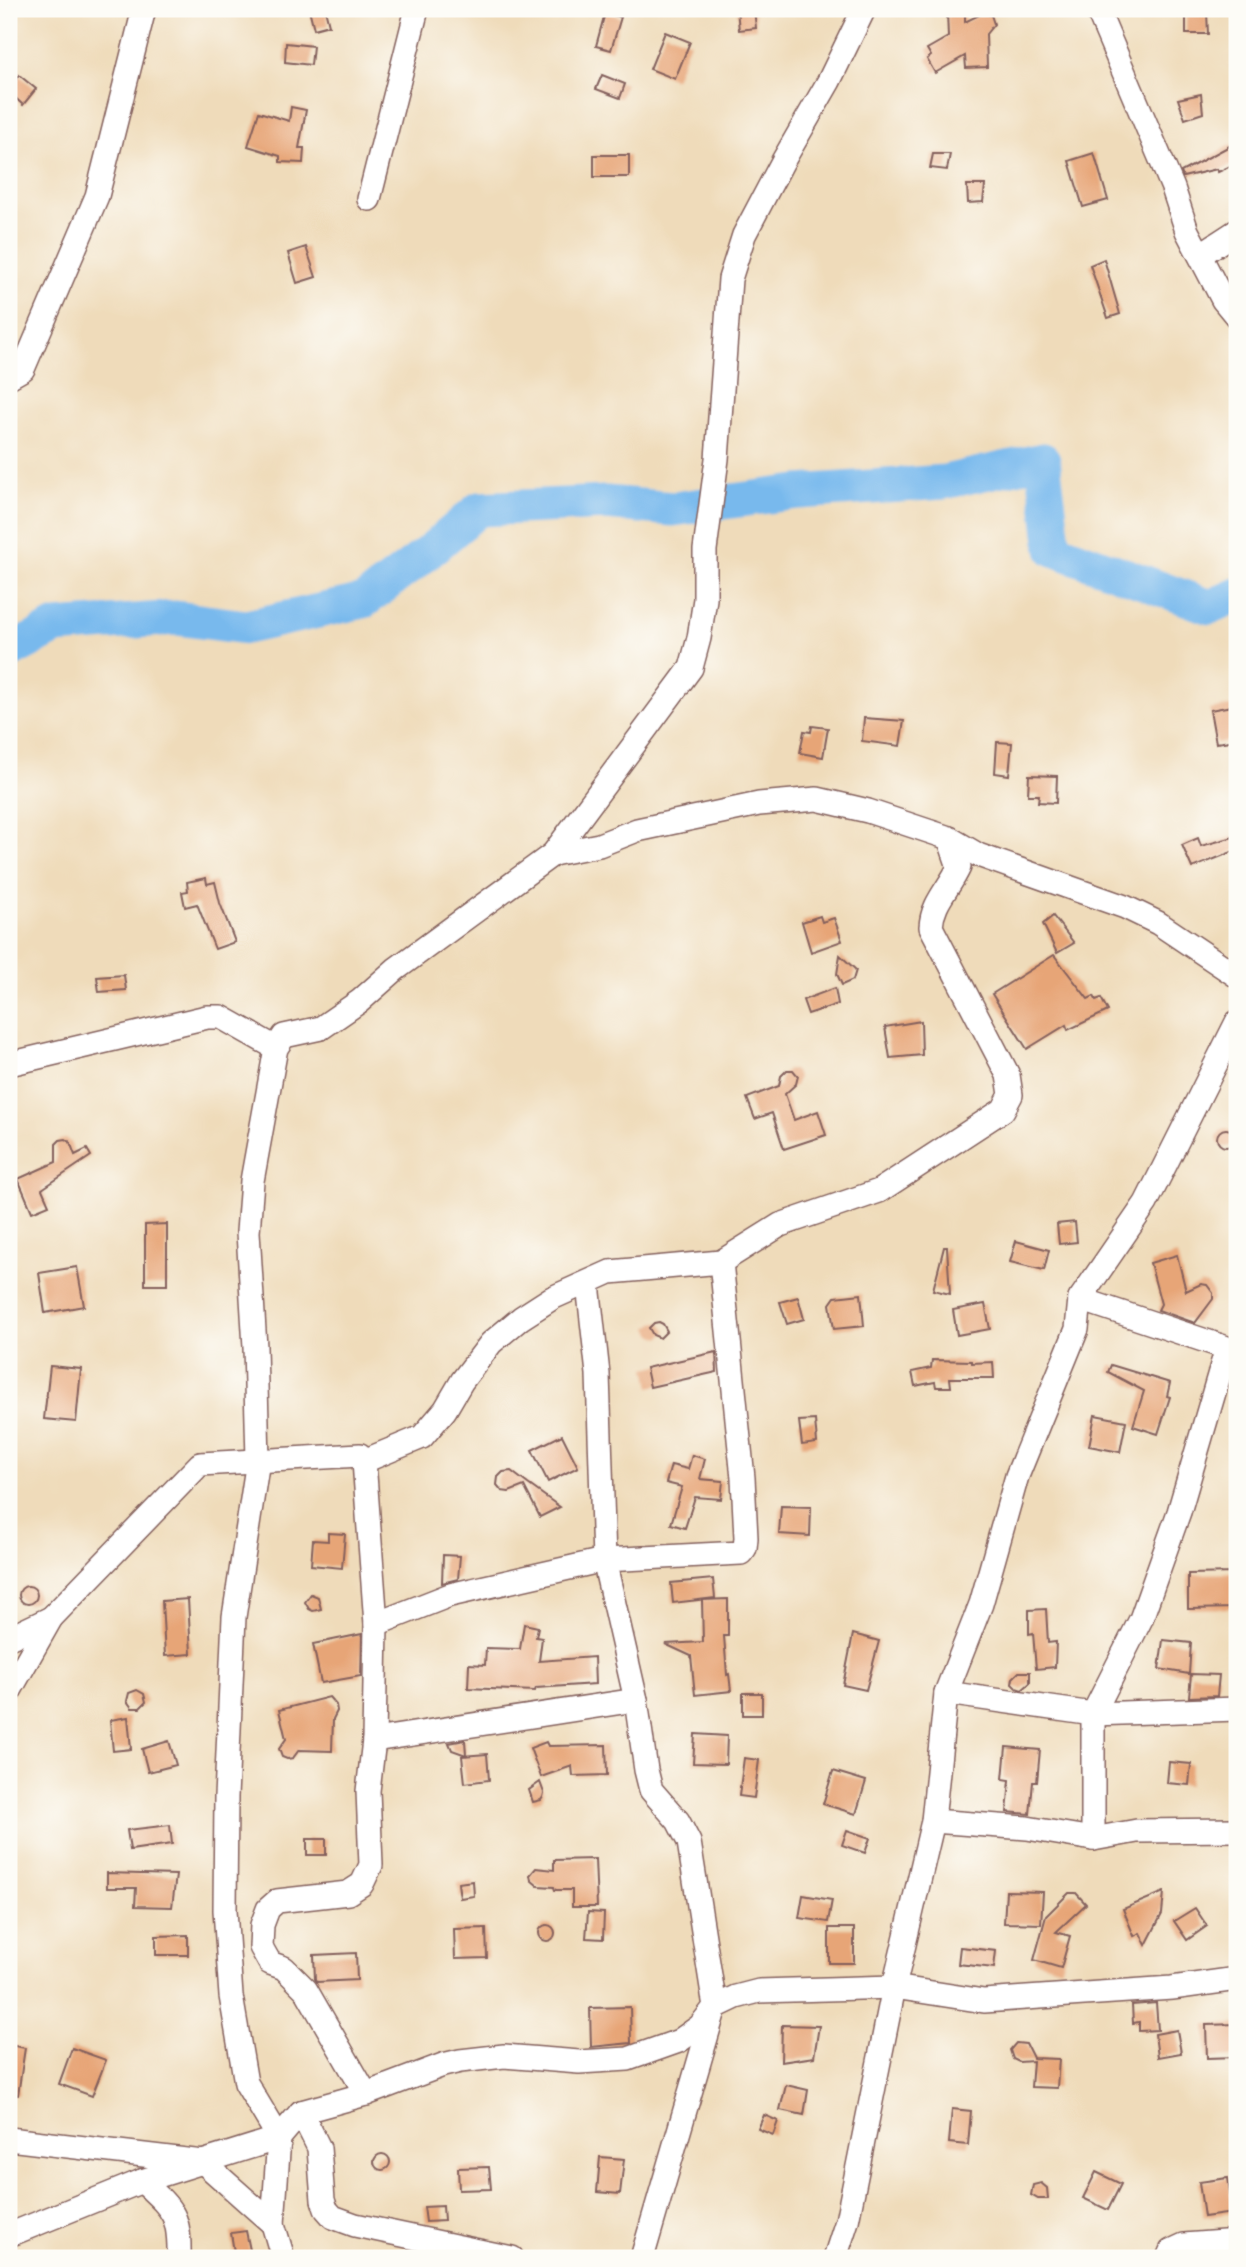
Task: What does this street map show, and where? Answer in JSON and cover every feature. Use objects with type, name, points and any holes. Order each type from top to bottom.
[{"type":"street","points":[[9,377],[23,369],[97,196],[144,9]]},
{"type":"street","points":[[369,199],[417,9]]},
{"type":"street","points":[[283,2258],[273,2224],[279,2138],[246,2082],[231,1996],[225,1910],[233,1617],[258,1460],[248,1232],[252,1181],[276,1048],[284,1036],[321,1028],[341,1014],[396,969],[553,854],[691,668],[705,599],[705,550],[717,459],[730,279],[744,235],[830,81],[864,9]]},
{"type":"street","points":[[1097,9],[1173,188],[1186,231],[1223,300],[1237,317]]},
{"type":"street","points":[[1200,255],[1237,230]]},
{"type":"street","points":[[553,854],[599,845],[637,830],[759,804],[817,799],[868,811],[949,838],[978,855],[1093,895],[1158,923],[1237,976]]},
{"type":"street","points":[[364,1461],[422,1437],[445,1410],[462,1381],[491,1343],[521,1318],[552,1298],[610,1272],[721,1262],[780,1225],[879,1191],[1003,1110],[1011,1095],[1008,1074],[931,927],[936,902],[951,885],[959,867],[949,838]]},
{"type":"street","points":[[9,1064],[206,1017],[221,1017],[276,1048]]},
{"type":"street","points":[[835,2258],[847,2221],[894,1987],[933,1821],[946,1693],[981,1604],[1017,1476],[1077,1329],[1080,1299],[1146,1203],[1237,1022]]},
{"type":"street","points":[[376,1624],[450,1595],[604,1560],[734,1555],[745,1549],[743,1478],[721,1262]]},
{"type":"street","points":[[588,1284],[598,1374],[604,1560],[636,1700],[651,1790],[678,1822],[689,1842],[715,2007],[642,2258]]},
{"type":"street","points":[[1080,1299],[1227,1348],[1178,1512],[1141,1619],[1093,1714],[1093,1839]]},
{"type":"street","points":[[9,1692],[51,1618],[200,1464],[360,1455],[364,1461],[376,1624],[374,1740],[368,1791],[371,1866],[362,1884],[348,1893],[277,1901],[268,1909],[262,1925],[261,1947],[270,1963],[284,1968],[306,1990],[366,2094]]},
{"type":"street","points":[[9,1637],[51,1618]]},
{"type":"street","points":[[946,1693],[1093,1714],[1237,1709]]},
{"type":"street","points":[[374,1740],[636,1700]]},
{"type":"street","points":[[933,1821],[1027,1828],[1093,1839],[1137,1831],[1237,1829]]},
{"type":"street","points":[[9,2235],[142,2181],[279,2138],[301,2112],[366,2094],[443,2065],[504,2056],[579,2062],[628,2059],[679,2041],[700,2026],[715,2007],[736,1997],[759,1991],[894,1987],[984,2001],[1172,1987],[1237,1979]]},
{"type":"street","points":[[301,2112],[319,2148],[323,2200],[333,2217],[355,2225],[512,2258]]},
{"type":"street","points":[[9,2138],[203,2162],[273,2224]]},
{"type":"street","points":[[142,2181],[167,2205],[179,2227],[178,2258]]},
{"type":"street","points":[[847,2221],[850,2258]]},
{"type":"street","points":[[1168,2258],[1171,2251],[1184,2245],[1237,2241]]},
{"type":"building","points":[[309,9],[325,9],[329,25],[314,29]]},
{"type":"building","points":[[737,9],[754,9],[756,28],[739,30]]},
{"type":"building","points":[[947,12],[965,12],[965,22],[983,13],[991,15],[994,24],[986,34],[987,67],[966,68],[965,56],[935,73],[927,59],[931,56],[927,49],[948,37]]},
{"type":"building","points":[[605,13],[621,17],[611,50],[596,46]]},
{"type":"building","points":[[1207,13],[1208,34],[1186,34],[1186,14]]},
{"type":"building","points":[[665,32],[690,42],[675,79],[650,69]]},
{"type":"building","points":[[286,43],[313,46],[311,65],[285,62]]},
{"type":"building","points":[[19,75],[36,89],[23,105],[9,92],[9,87]]},
{"type":"building","points":[[602,75],[625,84],[620,98],[596,89]]},
{"type":"building","points":[[1201,94],[1203,113],[1185,119],[1178,99]]},
{"type":"building","points":[[291,107],[306,110],[299,148],[304,148],[303,163],[280,162],[280,156],[248,146],[259,112],[289,121]]},
{"type":"building","points":[[1237,142],[1237,163],[1218,172],[1217,169],[1183,177],[1181,172]]},
{"type":"building","points":[[1094,153],[1108,200],[1083,207],[1069,161]]},
{"type":"building","points":[[933,154],[950,154],[947,170],[930,168]]},
{"type":"building","points":[[594,155],[629,155],[629,177],[594,177]]},
{"type":"building","points":[[967,185],[985,185],[983,202],[968,203]]},
{"type":"building","points":[[306,247],[316,277],[297,283],[288,253]]},
{"type":"building","points":[[1104,259],[1120,314],[1108,318],[1090,265]]},
{"type":"building","points":[[1237,705],[1237,740],[1216,743],[1210,710]]},
{"type":"building","points":[[864,718],[904,721],[900,746],[862,741]]},
{"type":"building","points":[[812,726],[828,728],[823,757],[800,753],[804,731],[811,732]]},
{"type":"building","points":[[997,742],[1012,743],[1009,775],[995,773]]},
{"type":"building","points":[[1029,775],[1057,776],[1056,803],[1038,802],[1039,795],[1028,795]]},
{"type":"building","points":[[1237,836],[1237,850],[1192,868],[1182,845],[1198,838],[1201,846]]},
{"type":"building","points":[[206,878],[207,884],[215,882],[235,942],[215,949],[197,904],[185,907],[182,892],[188,891],[187,882]]},
{"type":"building","points":[[820,916],[822,922],[834,918],[842,941],[811,952],[802,922]]},
{"type":"building","points":[[1053,916],[1074,943],[1057,953],[1043,924]]},
{"type":"building","points":[[840,955],[856,970],[853,980],[842,985],[837,974]]},
{"type":"building","points":[[1054,955],[1088,999],[1094,996],[1096,1000],[1101,998],[1108,1011],[1068,1030],[1066,1025],[1027,1049],[992,994]]},
{"type":"building","points":[[124,975],[126,990],[99,992],[97,977]]},
{"type":"building","points":[[835,988],[838,1004],[808,1014],[803,1000]]},
{"type":"building","points":[[921,1021],[922,1055],[890,1058],[885,1027]]},
{"type":"building","points":[[787,1070],[793,1070],[798,1076],[796,1084],[785,1094],[794,1120],[818,1111],[826,1135],[784,1149],[772,1113],[755,1119],[747,1098],[779,1086],[781,1076]]},
{"type":"building","points":[[1226,1129],[1232,1132],[1235,1138],[1232,1144],[1226,1147],[1220,1144],[1217,1138],[1220,1132]]},
{"type":"building","points":[[66,1139],[75,1155],[87,1149],[91,1156],[42,1189],[49,1205],[32,1212],[18,1179],[56,1162],[56,1144]]},
{"type":"building","points":[[1075,1222],[1077,1242],[1059,1244],[1057,1224]]},
{"type":"building","points":[[167,1224],[167,1285],[145,1285],[145,1225]]},
{"type":"building","points":[[1016,1241],[1049,1250],[1044,1270],[1010,1262]]},
{"type":"building","points":[[944,1247],[947,1247],[950,1294],[933,1290]]},
{"type":"building","points":[[1177,1255],[1186,1291],[1201,1284],[1207,1285],[1213,1293],[1213,1299],[1195,1323],[1158,1310],[1161,1304],[1150,1263]]},
{"type":"building","points":[[77,1267],[84,1306],[45,1313],[39,1273]]},
{"type":"building","points":[[861,1294],[864,1326],[834,1329],[830,1304],[835,1297]]},
{"type":"building","points":[[798,1297],[804,1319],[787,1324],[780,1302]]},
{"type":"building","points":[[985,1304],[990,1329],[957,1335],[953,1310]]},
{"type":"building","points":[[659,1322],[667,1331],[660,1338],[653,1335],[649,1328]]},
{"type":"building","points":[[716,1352],[717,1372],[650,1387],[646,1368]]},
{"type":"building","points":[[932,1360],[993,1362],[994,1378],[950,1378],[951,1387],[936,1387],[935,1382],[915,1386],[912,1372],[931,1368]]},
{"type":"building","points":[[1111,1365],[1170,1383],[1167,1396],[1170,1397],[1158,1434],[1133,1426],[1144,1391],[1108,1372]]},
{"type":"building","points":[[50,1366],[81,1369],[76,1422],[44,1419]]},
{"type":"building","points":[[1095,1415],[1126,1421],[1120,1452],[1089,1446]]},
{"type":"building","points":[[815,1420],[817,1443],[802,1445],[799,1421]]},
{"type":"building","points":[[562,1435],[578,1467],[548,1482],[532,1450]]},
{"type":"building","points":[[692,1455],[705,1459],[700,1479],[723,1481],[721,1499],[695,1497],[685,1528],[671,1524],[682,1487],[666,1483],[671,1465],[688,1469]]},
{"type":"building","points":[[511,1471],[560,1507],[540,1517],[524,1486],[509,1492],[502,1491],[497,1485],[498,1477],[503,1472]]},
{"type":"building","points":[[781,1506],[811,1507],[810,1536],[779,1534]]},
{"type":"building","points":[[328,1533],[345,1534],[342,1568],[311,1565],[313,1540],[328,1541]]},
{"type":"building","points":[[443,1555],[460,1556],[458,1579],[442,1583]]},
{"type":"building","points":[[1237,1573],[1237,1608],[1188,1609],[1188,1574]]},
{"type":"building","points":[[713,1579],[715,1598],[673,1603],[671,1583]]},
{"type":"building","points":[[28,1586],[34,1589],[37,1595],[34,1601],[28,1604],[22,1601],[19,1595],[22,1589]]},
{"type":"building","points":[[311,1594],[318,1597],[321,1609],[309,1609],[305,1602]]},
{"type":"building","points":[[188,1599],[191,1654],[165,1656],[162,1601]]},
{"type":"building","points":[[728,1599],[728,1636],[724,1636],[731,1691],[695,1695],[691,1656],[665,1644],[703,1642],[702,1600]]},
{"type":"building","points":[[1046,1609],[1048,1643],[1056,1642],[1055,1667],[1036,1669],[1033,1633],[1029,1634],[1029,1610]]},
{"type":"building","points":[[524,1624],[538,1627],[536,1637],[542,1638],[539,1661],[594,1657],[595,1684],[536,1688],[535,1691],[468,1688],[469,1664],[485,1665],[486,1648],[520,1649]]},
{"type":"building","points":[[362,1634],[361,1676],[321,1683],[313,1644]]},
{"type":"building","points":[[853,1634],[879,1641],[866,1690],[843,1685]]},
{"type":"building","points":[[1163,1640],[1191,1643],[1189,1674],[1159,1669]]},
{"type":"building","points":[[1019,1672],[1030,1672],[1030,1683],[1022,1690],[1012,1684],[1013,1678]]},
{"type":"building","points":[[1191,1674],[1219,1675],[1217,1696],[1189,1697]]},
{"type":"building","points":[[137,1690],[144,1694],[146,1702],[140,1708],[132,1708],[127,1701],[129,1693]]},
{"type":"building","points":[[743,1693],[762,1693],[762,1715],[743,1715]]},
{"type":"building","points":[[329,1697],[336,1705],[337,1711],[333,1719],[332,1751],[299,1750],[293,1758],[282,1757],[279,1749],[286,1739],[279,1710]]},
{"type":"building","points":[[128,1717],[131,1749],[113,1751],[110,1720]]},
{"type":"building","points":[[695,1734],[727,1736],[726,1764],[693,1763]]},
{"type":"building","points":[[465,1740],[466,1755],[452,1750],[449,1743]]},
{"type":"building","points":[[169,1741],[176,1765],[148,1772],[142,1749]]},
{"type":"building","points":[[546,1742],[548,1746],[606,1745],[607,1775],[573,1776],[572,1766],[541,1777],[530,1748]]},
{"type":"building","points":[[1006,1747],[1040,1750],[1030,1814],[1007,1812],[1010,1780],[1003,1779]]},
{"type":"building","points":[[487,1754],[489,1780],[465,1783],[462,1756]]},
{"type":"building","points":[[744,1758],[759,1760],[754,1798],[739,1796]]},
{"type":"building","points":[[1169,1762],[1191,1764],[1189,1785],[1167,1783]]},
{"type":"building","points":[[833,1771],[866,1781],[856,1814],[823,1804]]},
{"type":"building","points":[[540,1782],[543,1797],[533,1802],[529,1790]]},
{"type":"building","points":[[170,1825],[172,1844],[130,1850],[127,1830]]},
{"type":"building","points":[[847,1830],[870,1838],[865,1853],[842,1845]]},
{"type":"building","points":[[307,1839],[326,1839],[326,1855],[307,1855]]},
{"type":"building","points":[[595,1859],[597,1907],[572,1907],[572,1890],[538,1886],[531,1880],[530,1875],[536,1868],[554,1870],[554,1860]]},
{"type":"building","points":[[107,1873],[176,1875],[172,1907],[135,1906],[136,1888],[107,1888]]},
{"type":"building","points":[[473,1881],[474,1896],[460,1898],[458,1883]]},
{"type":"building","points":[[1006,1891],[1043,1892],[1041,1924],[1004,1923]]},
{"type":"building","points":[[1164,1892],[1162,1914],[1146,1945],[1140,1933],[1134,1936],[1123,1909]]},
{"type":"building","points":[[1069,1893],[1076,1893],[1086,1904],[1056,1932],[1070,1936],[1061,1968],[1034,1960],[1046,1916]]},
{"type":"building","points":[[803,1895],[832,1900],[828,1922],[799,1918]]},
{"type":"building","points":[[1195,1908],[1207,1926],[1187,1940],[1174,1921]]},
{"type":"building","points":[[588,1912],[604,1913],[603,1939],[586,1938]]},
{"type":"building","points":[[547,1925],[555,1933],[547,1941],[539,1933]]},
{"type":"building","points":[[486,1928],[487,1958],[455,1959],[454,1929]]},
{"type":"building","points":[[829,1928],[854,1928],[854,1963],[829,1963]]},
{"type":"building","points":[[188,1935],[188,1955],[156,1955],[156,1936]]},
{"type":"building","points":[[960,1947],[996,1951],[994,1968],[958,1964]]},
{"type":"building","points":[[356,1953],[357,1980],[317,1982],[314,1955]]},
{"type":"building","points":[[1156,2003],[1158,2030],[1139,2031],[1139,2022],[1133,2023],[1132,2005]]},
{"type":"building","points":[[630,2007],[631,2043],[591,2047],[590,2008]]},
{"type":"building","points":[[1237,2024],[1237,2057],[1207,2058],[1206,2025]]},
{"type":"building","points":[[782,2025],[819,2026],[814,2057],[781,2062]]},
{"type":"building","points":[[1177,2030],[1181,2053],[1158,2057],[1155,2034]]},
{"type":"building","points":[[1016,2043],[1026,2044],[1033,2058],[1059,2059],[1057,2088],[1031,2087],[1033,2061],[1019,2062],[1013,2059],[1010,2050]]},
{"type":"building","points":[[9,2045],[25,2048],[18,2095],[9,2094]]},
{"type":"building","points":[[72,2048],[106,2060],[92,2096],[59,2084]]},
{"type":"building","points":[[786,2085],[808,2090],[804,2115],[780,2110]]},
{"type":"building","points":[[952,2109],[971,2111],[968,2145],[949,2143]]},
{"type":"building","points":[[764,2115],[778,2121],[773,2135],[758,2129]]},
{"type":"building","points":[[382,2154],[390,2162],[382,2170],[374,2162]]},
{"type":"building","points":[[600,2157],[624,2159],[620,2194],[597,2192]]},
{"type":"building","points":[[489,2167],[491,2189],[459,2190],[458,2168]]},
{"type":"building","points":[[1096,2172],[1121,2184],[1108,2210],[1083,2198]]},
{"type":"building","points":[[1228,2178],[1233,2213],[1204,2217],[1199,2182]]},
{"type":"building","points":[[1041,2183],[1047,2188],[1048,2199],[1038,2199],[1031,2195],[1033,2185]]},
{"type":"building","points":[[443,2206],[444,2221],[426,2222],[424,2207]]},
{"type":"building","points":[[246,2231],[251,2255],[235,2258],[231,2233]]},
{"type":"waterway","points":[[9,652],[56,627],[176,618],[246,627],[364,601],[425,555],[479,509],[606,503],[673,509],[798,492],[944,482],[1043,460],[1054,549],[1210,607],[1237,595]]}]
